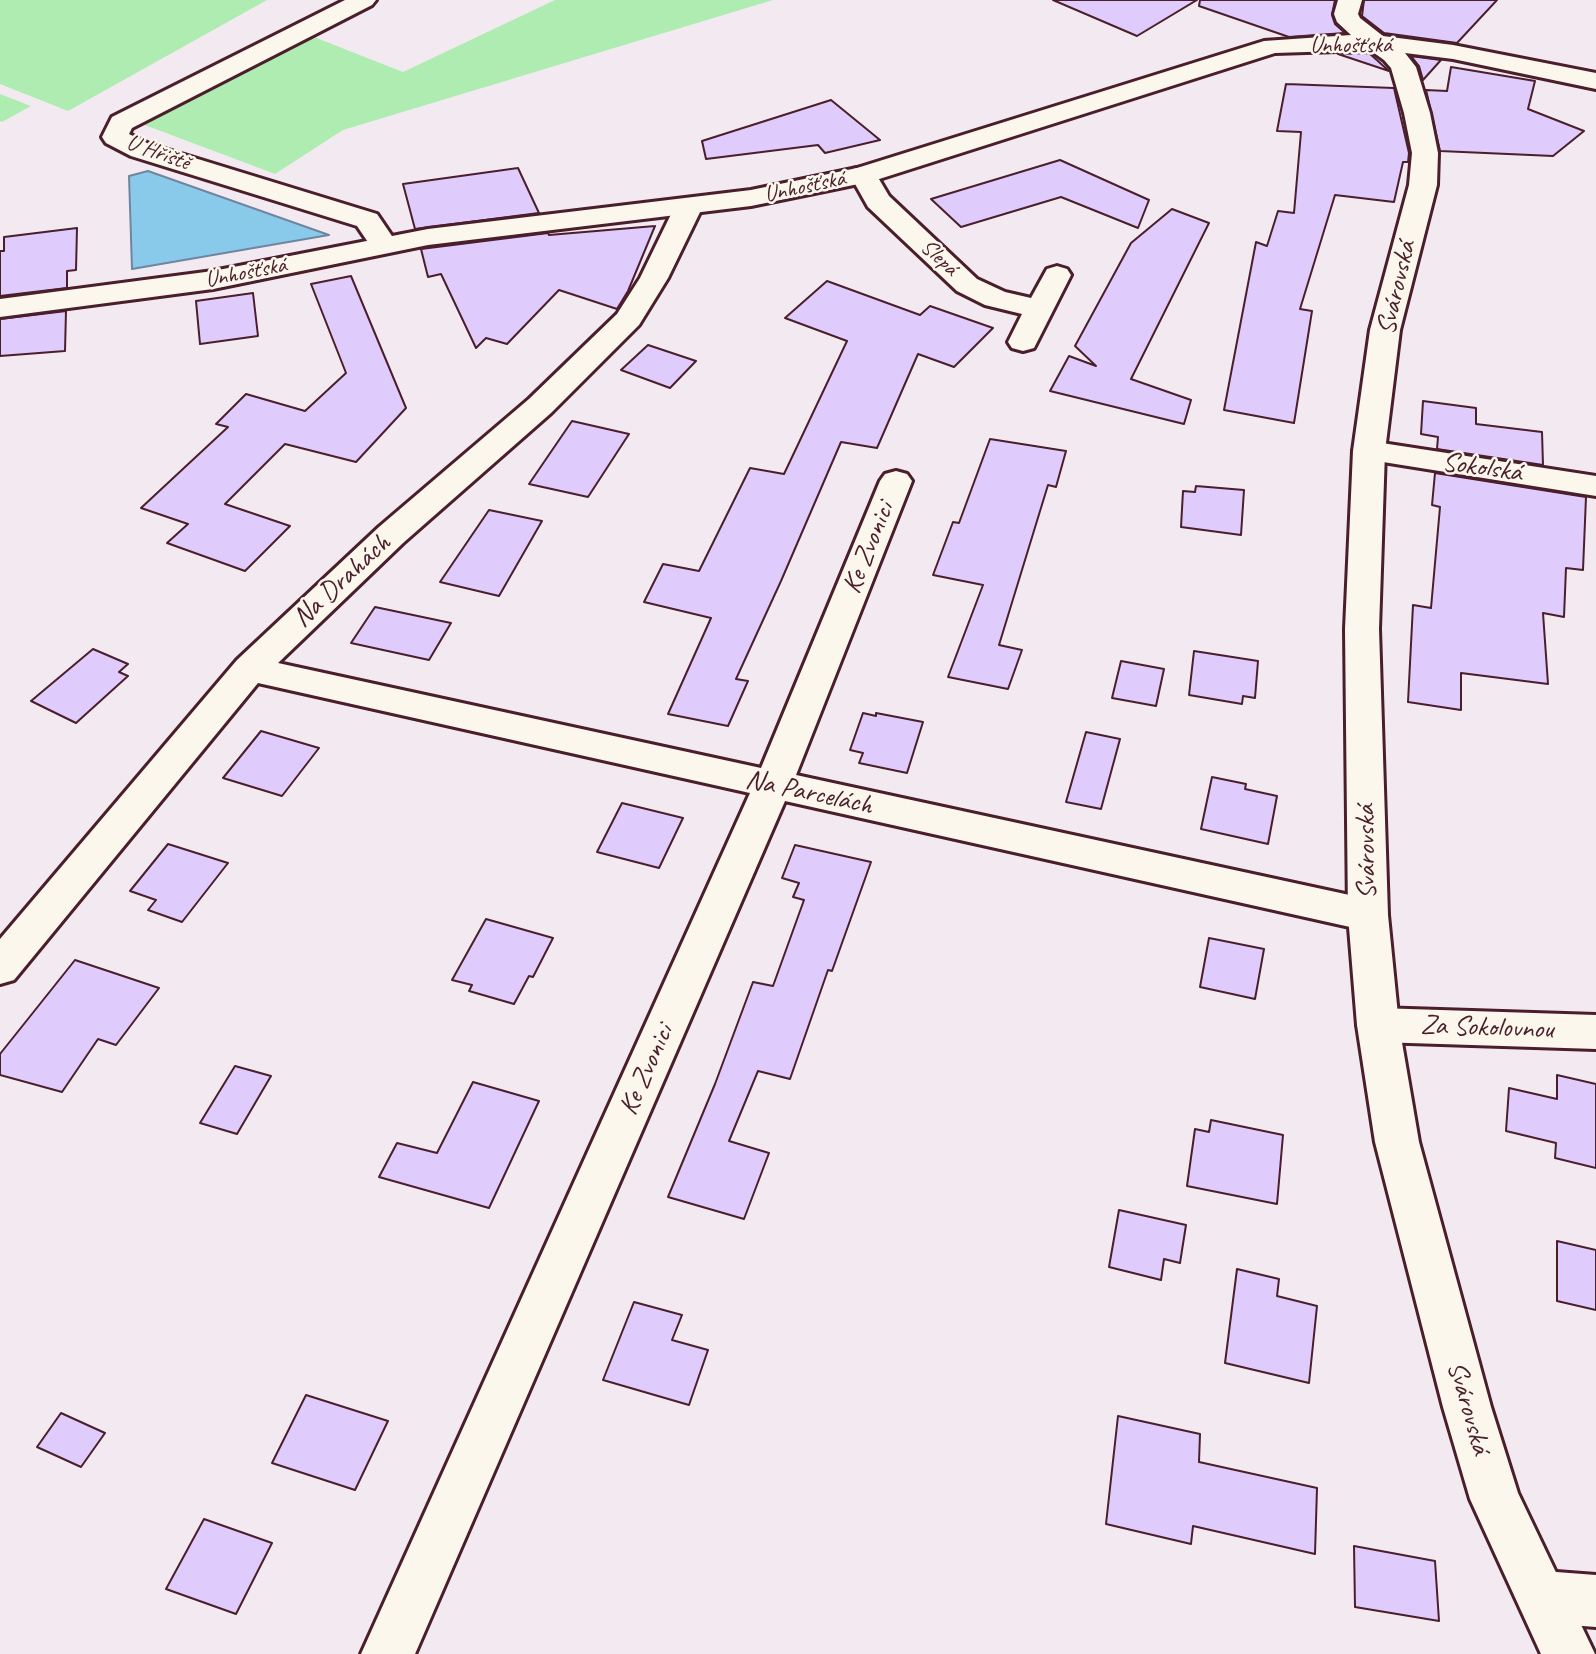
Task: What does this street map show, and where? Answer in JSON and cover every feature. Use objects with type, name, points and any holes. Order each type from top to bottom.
[{"type":"street","name":"U Hřiště","points":[[364,0],[121,123],[115,137],[140,150],[367,220],[384,245]]},
{"type":"street","name":"Svárovská","points":[[1350,0],[1346,14],[1349,22],[1393,55],[1403,66],[1425,153],[1423,185],[1385,330],[1369,451],[1362,629],[1368,915],[1378,1025],[1398,1142],[1467,1407],[1495,1499],[1569,1654]]},
{"type":"street","name":"Unhošťská","points":[[0,309],[213,280],[384,245],[489,228],[751,198],[863,175],[1273,46],[1373,42],[1453,52],[1596,81]]},
{"type":"street","name":"Slepá","points":[[863,175],[878,201],[967,285],[995,299],[1038,309]]},
{"type":"street","name":"Na Drahách","points":[[0,968],[250,668],[391,535],[540,406],[629,319],[654,278],[689,206]]},
{"type":"street","points":[[1023,342],[1057,275]]},
{"type":"street","name":"Sokolská","points":[[1369,451],[1596,486]]},
{"type":"street","name":"Ke Zvonici","points":[[388,1654],[773,785],[896,481]]},
{"type":"street","name":"Na Parcelách","points":[[250,668],[1368,915]]},
{"type":"street","name":"Za Sokolovnou","points":[[1378,1025],[1596,1032]]},
{"type":"street","points":[[1543,1597],[1596,1601]]},
{"type":"green space","points":[[0,0],[267,0],[68,111],[0,84]]},
{"type":"green space","points":[[555,0],[773,0],[343,130],[275,174],[142,124],[314,37],[403,72]]},
{"type":"green space","points":[[0,94],[31,106],[2,122]]},
{"type":"water","points":[[148,171],[329,235],[132,269],[129,176]]},
{"type":"building","points":[[1053,0],[1197,0],[1137,36]]},
{"type":"building","points":[[1200,0],[1335,0],[1332,15],[1335,24],[1345,33],[1289,37],[1199,6]]},
{"type":"building","points":[[1364,0],[1497,0],[1457,43],[1384,33],[1362,16]]},
{"type":"building","points":[[1369,53],[1389,71],[1338,54]]},
{"type":"building","points":[[1411,56],[1441,60],[1423,80],[1419,66]]},
{"type":"building","points":[[1451,67],[1535,81],[1528,109],[1584,131],[1553,156],[1440,151],[1426,90],[1447,91]]},
{"type":"building","points":[[1286,84],[1394,88],[1409,153],[1408,162],[1403,162],[1394,202],[1335,195],[1300,309],[1312,311],[1294,423],[1224,410],[1256,242],[1267,246],[1278,211],[1294,213],[1301,132],[1277,131]]},
{"type":"building","points":[[831,100],[880,140],[825,153],[818,145],[706,159],[702,141]]},
{"type":"building","points":[[1060,160],[1149,200],[1138,228],[1061,197],[961,227],[931,199]]},
{"type":"building","points":[[518,168],[539,213],[415,229],[403,184]]},
{"type":"building","points":[[1172,209],[1209,223],[1131,379],[1191,400],[1184,424],[1050,391],[1069,356],[1096,366],[1075,346],[1131,243]]},
{"type":"building","points":[[655,226],[628,291],[617,309],[559,290],[507,344],[486,338],[476,348],[441,274],[428,277],[421,249],[548,233]]},
{"type":"building","points":[[77,228],[76,270],[67,271],[67,288],[0,296],[0,251],[4,251],[4,237]]},
{"type":"building","points":[[351,276],[406,408],[356,462],[285,444],[225,504],[290,526],[245,571],[167,543],[188,524],[141,508],[228,427],[216,424],[246,394],[305,411],[346,373],[311,284]]},
{"type":"building","points":[[827,281],[920,315],[930,306],[993,328],[954,367],[918,354],[877,448],[841,442],[736,679],[748,681],[728,726],[668,714],[711,618],[644,602],[663,564],[699,571],[750,468],[784,474],[847,341],[785,318]]},
{"type":"building","points":[[253,293],[258,336],[200,344],[196,301]]},
{"type":"building","points":[[66,311],[65,351],[0,356],[0,319]]},
{"type":"building","points":[[648,345],[696,361],[670,388],[621,370]]},
{"type":"building","points":[[1423,401],[1476,408],[1476,424],[1542,432],[1543,465],[1437,449],[1438,437],[1421,434]]},
{"type":"building","points":[[572,421],[629,434],[588,497],[529,484]]},
{"type":"building","points":[[990,439],[1066,451],[1056,487],[1048,485],[999,645],[1022,650],[1008,689],[948,677],[983,585],[933,575],[953,522],[959,523]]},
{"type":"building","points":[[1435,473],[1586,497],[1583,570],[1566,568],[1564,617],[1543,613],[1548,684],[1461,673],[1461,710],[1408,702],[1413,605],[1431,608],[1440,507],[1432,505]]},
{"type":"building","points":[[1196,486],[1244,490],[1241,535],[1181,527],[1183,491],[1195,492]]},
{"type":"building","points":[[489,510],[542,521],[499,596],[440,582]]},
{"type":"building","points":[[375,607],[451,623],[429,660],[351,643]]},
{"type":"building","points":[[93,649],[128,664],[119,672],[128,676],[76,723],[31,701]]},
{"type":"building","points":[[1194,651],[1258,661],[1255,698],[1243,696],[1242,704],[1189,695]]},
{"type":"building","points":[[1121,661],[1164,669],[1156,706],[1112,698]]},
{"type":"building","points":[[863,713],[923,722],[907,773],[859,763],[863,753],[850,750]]},
{"type":"building","points":[[261,731],[319,748],[282,796],[223,778]]},
{"type":"building","points":[[1086,732],[1120,739],[1101,809],[1066,802]]},
{"type":"building","points":[[1212,777],[1246,784],[1245,789],[1277,796],[1268,844],[1201,829]]},
{"type":"building","points":[[622,803],[683,818],[659,868],[597,852]]},
{"type":"building","points":[[168,844],[228,863],[182,922],[148,910],[156,900],[130,891]]},
{"type":"building","points":[[795,845],[871,862],[832,971],[828,970],[790,1079],[758,1071],[729,1141],[769,1153],[744,1219],[668,1197],[715,1084],[753,982],[773,986],[804,900],[793,897],[799,883],[782,878]]},
{"type":"building","points":[[486,919],[553,938],[533,977],[529,976],[514,1004],[469,991],[472,985],[452,980]]},
{"type":"building","points":[[1209,938],[1264,949],[1255,999],[1200,987]]},
{"type":"building","points":[[75,960],[159,988],[116,1045],[98,1039],[62,1092],[0,1075],[0,1054]]},
{"type":"building","points":[[235,1066],[271,1076],[237,1134],[200,1123]]},
{"type":"building","points":[[1557,1075],[1596,1084],[1596,1168],[1555,1158],[1556,1143],[1506,1131],[1509,1088],[1557,1099]]},
{"type":"building","points":[[473,1082],[539,1101],[489,1208],[379,1177],[397,1143],[437,1153]]},
{"type":"building","points":[[1211,1120],[1283,1135],[1277,1204],[1187,1186],[1195,1129],[1209,1132]]},
{"type":"building","points":[[1119,1210],[1186,1225],[1180,1263],[1164,1259],[1161,1280],[1109,1267]]},
{"type":"building","points":[[1557,1241],[1596,1250],[1596,1310],[1557,1301]]},
{"type":"building","points":[[1237,1269],[1279,1279],[1277,1296],[1317,1306],[1309,1383],[1225,1363]]},
{"type":"building","points":[[634,1302],[682,1315],[672,1340],[708,1350],[689,1405],[603,1380]]},
{"type":"building","points":[[306,1395],[388,1421],[355,1490],[272,1463]]},
{"type":"building","points":[[61,1413],[105,1433],[81,1467],[37,1447]]},
{"type":"building","points":[[1118,1416],[1200,1434],[1199,1462],[1317,1488],[1315,1554],[1193,1526],[1191,1544],[1106,1524]]},
{"type":"building","points":[[204,1519],[272,1543],[236,1614],[166,1589]]},
{"type":"building","points":[[1354,1546],[1435,1561],[1439,1621],[1355,1607]]}]
